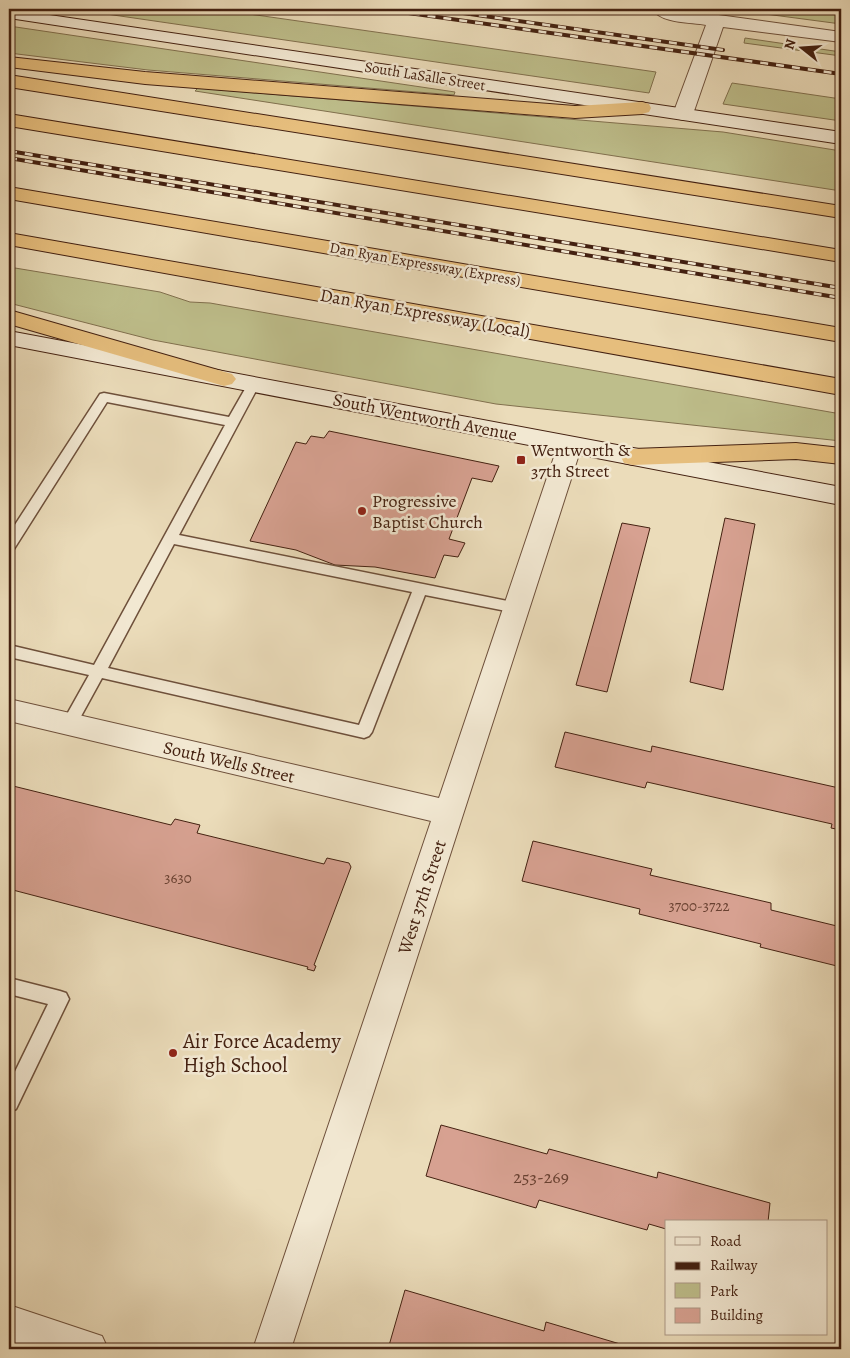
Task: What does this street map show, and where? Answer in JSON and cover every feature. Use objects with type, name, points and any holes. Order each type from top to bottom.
[{"type":"highway","points":[[9,62],[144,78],[575,112],[642,108]]},
{"type":"highway","points":[[9,81],[841,212]]},
{"type":"highway","points":[[9,120],[841,256]]},
{"type":"highway","name":"Dan Ryan Expressway (Express)","points":[[9,193],[841,335]]},
{"type":"highway","name":"Dan Ryan Expressway (Local)","points":[[9,239],[841,388]]},
{"type":"highway","points":[[9,317],[224,379]]},
{"type":"highway","points":[[633,457],[796,451],[841,456]]},
{"type":"main road","points":[[661,9],[674,14],[841,37]]},
{"type":"main road","name":"South LaSalle Street","points":[[9,13],[841,138]]},
{"type":"main road","points":[[683,114],[717,20]]},
{"type":"main road","name":"South Wentworth Avenue","points":[[9,338],[841,496]]},
{"type":"main road","name":"West 37th Street","points":[[272,1349],[570,445]]},
{"type":"main road","name":"South Wells Street","points":[[9,710],[449,813]]},
{"type":"main road","points":[[9,1324],[89,1349]]},
{"type":"lane","points":[[69,724],[254,384]]},
{"type":"lane","points":[[9,545],[104,397],[233,422]]},
{"type":"lane","points":[[170,538],[517,608]]},
{"type":"lane","points":[[9,651],[364,732],[420,589]]},
{"type":"lane","points":[[9,986],[60,999],[9,1102]]},
{"type":"green space","points":[[72,9],[214,9],[656,72],[649,93]]},
{"type":"green space","points":[[841,9],[841,24],[735,10]]},
{"type":"green space","points":[[9,26],[455,92],[454,95],[148,70],[9,53]]},
{"type":"green space","points":[[745,38],[841,52],[841,56],[744,43]]},
{"type":"green space","points":[[732,83],[841,99],[841,121],[723,104]]},
{"type":"green space","points":[[198,88],[723,132],[841,151],[841,191],[195,91]]},
{"type":"green space","points":[[9,267],[160,292],[190,302],[210,303],[841,414],[841,441],[496,404],[153,340],[9,303]]},
{"type":"building","name":"Progressive Baptist Church","points":[[329,431],[499,466],[492,482],[472,478],[449,539],[465,543],[458,557],[444,555],[435,578],[375,567],[335,565],[296,550],[250,541],[296,442],[306,444],[311,436],[324,438]]},
{"type":"building","points":[[725,518],[755,524],[723,690],[690,682]]},
{"type":"building","points":[[622,523],[650,528],[607,692],[576,685]]},
{"type":"building","points":[[565,732],[651,752],[652,746],[839,788],[838,794],[841,794],[841,830],[831,828],[832,824],[647,782],[645,788],[555,767]]},
{"type":"building","points":[[9,785],[171,825],[175,819],[200,825],[197,833],[324,864],[327,858],[349,863],[351,867],[314,965],[316,966],[314,971],[307,969],[308,967],[9,889]]},
{"type":"building","points":[[533,841],[652,869],[650,875],[771,903],[771,910],[841,927],[841,967],[760,947],[761,944],[639,914],[640,909],[522,881]]},
{"type":"building","points":[[441,1125],[547,1154],[549,1149],[657,1178],[658,1172],[770,1203],[768,1220],[665,1220],[665,1229],[649,1224],[647,1230],[539,1200],[536,1208],[426,1176]]},
{"type":"building","points":[[405,1290],[544,1331],[546,1322],[637,1349],[388,1349]]},
{"type":"railway","points":[[380,9],[841,74]]},
{"type":"railway","points":[[463,13],[723,50]]},
{"type":"railway","points":[[9,151],[841,288]]},
{"type":"railway","points":[[9,158],[841,298]]},
{"type":"place","name":"Wentworth & 37th Street","points":[[521,460]]},
{"type":"place","name":"Progressive Baptist Church","points":[[362,511]]},
{"type":"place","name":"Air Force Academy High School","points":[[173,1053]]}]
